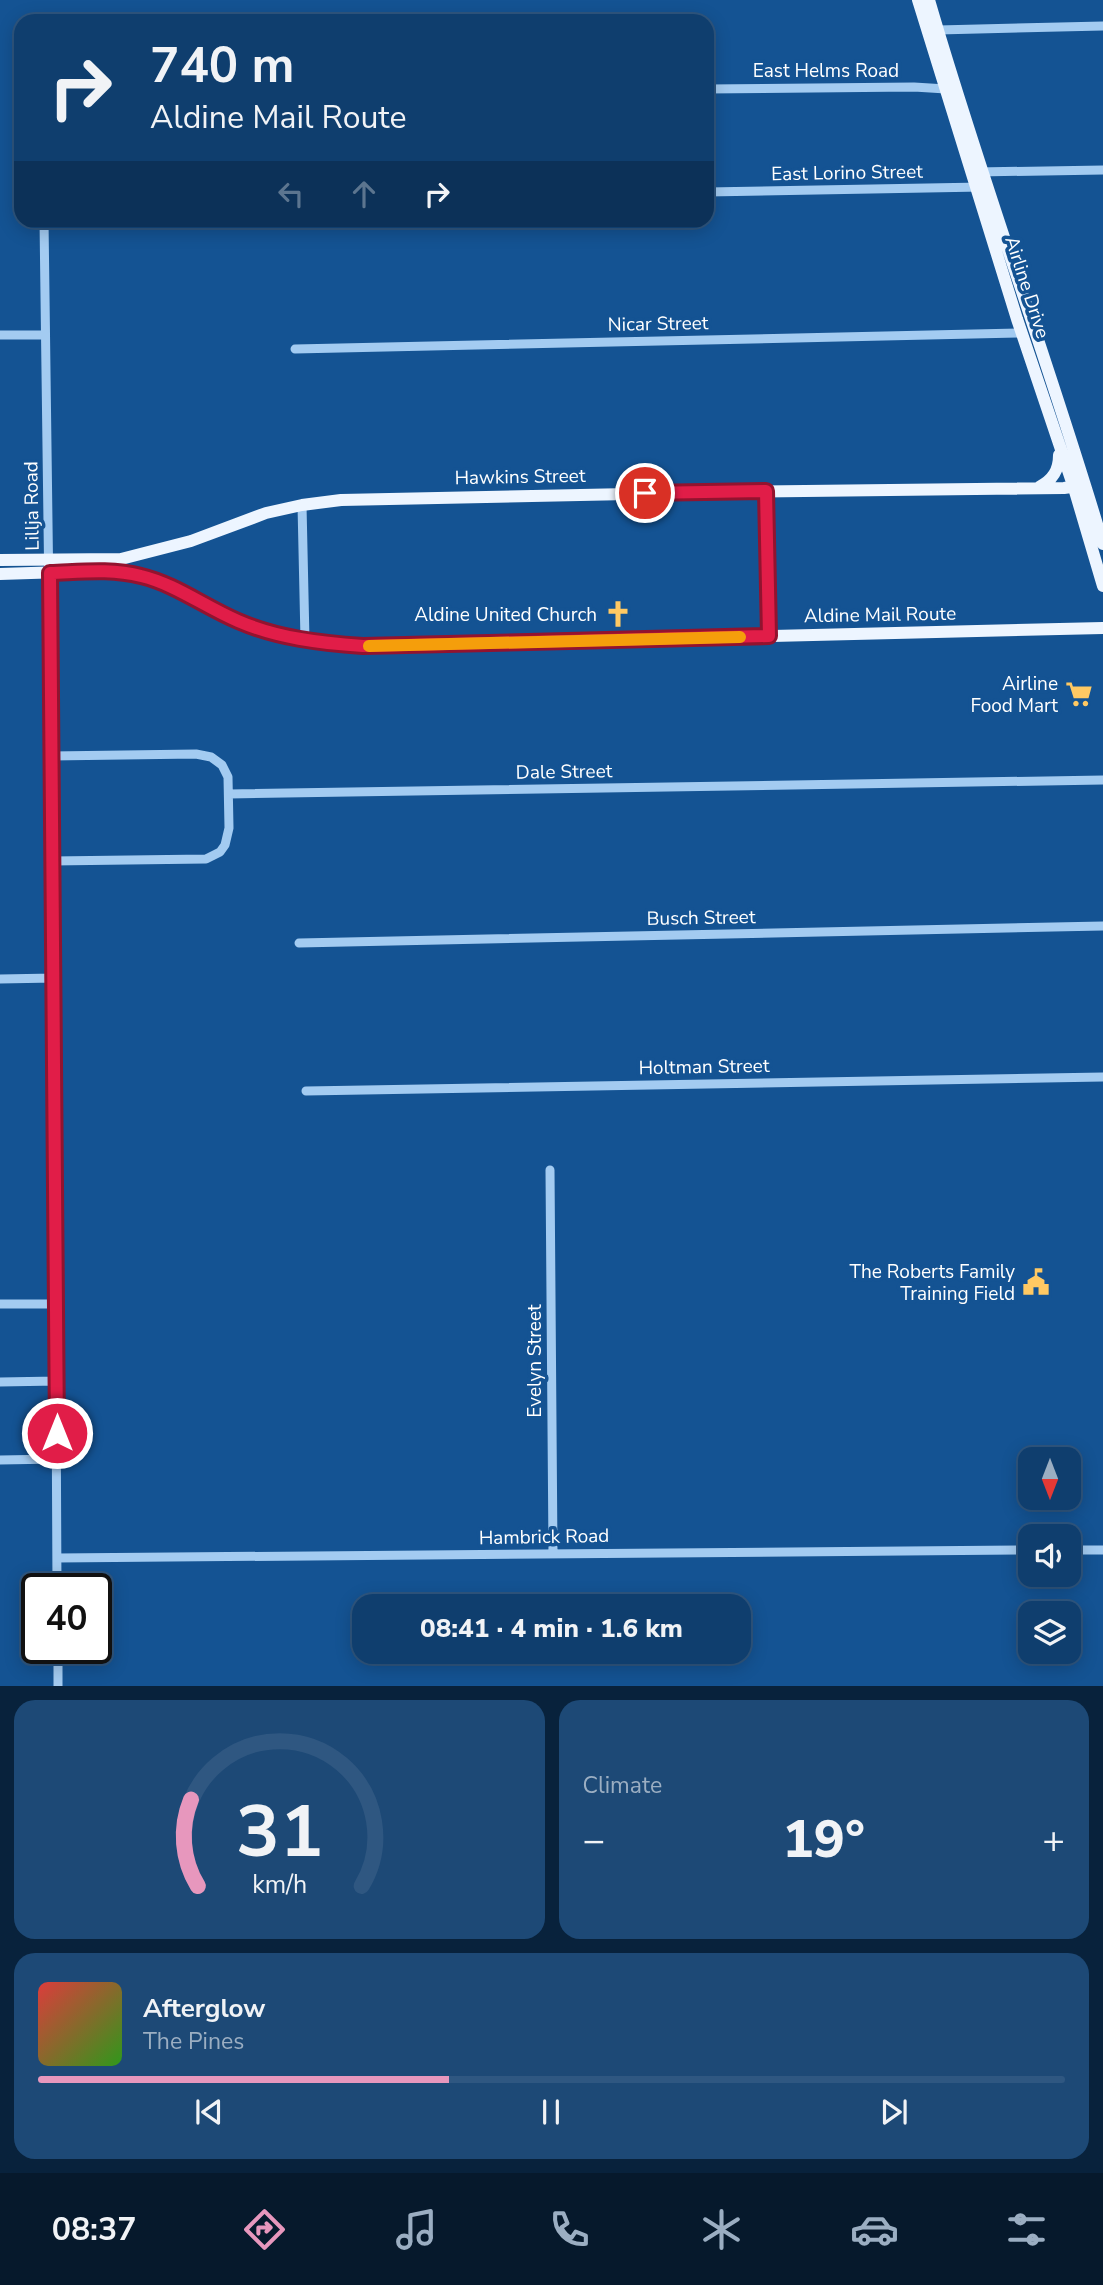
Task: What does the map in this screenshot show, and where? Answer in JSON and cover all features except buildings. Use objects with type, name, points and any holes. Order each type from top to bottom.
[{"type":"main road","name":"Airline Drive","points":[[918,0],[1079,486],[1103,586]]},
{"type":"main road","name":"Airline Drive","points":[[929,0],[977,172]]},
{"type":"main road","name":"Airline Drive","points":[[982,187],[1022,333],[1059,443],[1103,544]]},
{"type":"main road","points":[[1039,488],[1054,475],[1059,466],[1059,443]]},
{"type":"main road","name":"Hawkins Street","points":[[50,560],[121,559],[148,554],[266,513],[341,500],[1079,486]]},
{"type":"main road","points":[[0,560],[50,560]]},
{"type":"main road","name":"Aldine Mail Route","points":[[0,574],[93,571],[138,575],[158,581],[239,622],[282,636],[363,646],[1103,628]]},
{"type":"street","points":[[938,30],[1103,26]]},
{"type":"street","name":"East Helms Road","points":[[714,89],[946,89]]},
{"type":"street","points":[[977,172],[1103,170]]},
{"type":"street","name":"East Lorino Street","points":[[714,192],[982,187]]},
{"type":"street","name":"Lillja Road","points":[[44,228],[50,560],[57,1573]]},
{"type":"street","name":"Nicar Street","points":[[295,349],[1022,333]]},
{"type":"street","points":[[0,335],[45,335]]},
{"type":"street","points":[[766,491],[769,636]]},
{"type":"street","points":[[302,505],[305,640]]},
{"type":"street","points":[[51,755],[196,754],[211,757],[222,765],[228,777],[229,794],[228,837],[220,852],[213,856],[188,859],[52,861]]},
{"type":"street","name":"Dale Street","points":[[229,794],[1103,780]]},
{"type":"street","name":"Busch Street","points":[[299,943],[1103,926]]},
{"type":"street","points":[[0,979],[54,978]]},
{"type":"street","name":"Holtman Street","points":[[306,1091],[1103,1077]]},
{"type":"street","name":"Evelyn Street","points":[[550,1170],[553,1553]]},
{"type":"street","points":[[0,1304],[57,1304]]},
{"type":"street","points":[[0,1382],[57,1381]]},
{"type":"street","points":[[0,1460],[57,1459]]},
{"type":"street","name":"Hambrick Road","points":[[57,1558],[1018,1550]]},
{"type":"street","points":[[1081,1550],[1103,1550]]},
{"type":"street","points":[[58,1664],[58,1686]]},
{"type":"slow traffic","points":[[369,646],[740,637]]},
{"type":"place","name":"Aldine United Church","points":[[618,614]]},
{"type":"place","name":"Airline Food Mart","points":[[1079,694]]},
{"type":"place","name":"The Roberts Family Training Field","points":[[1036,1282]]},
{"type":"route","points":[[57,1433],[50,573],[93,571],[138,575],[158,581],[239,622],[282,636],[336,644],[363,646],[769,636],[766,491],[645,493]]}]
